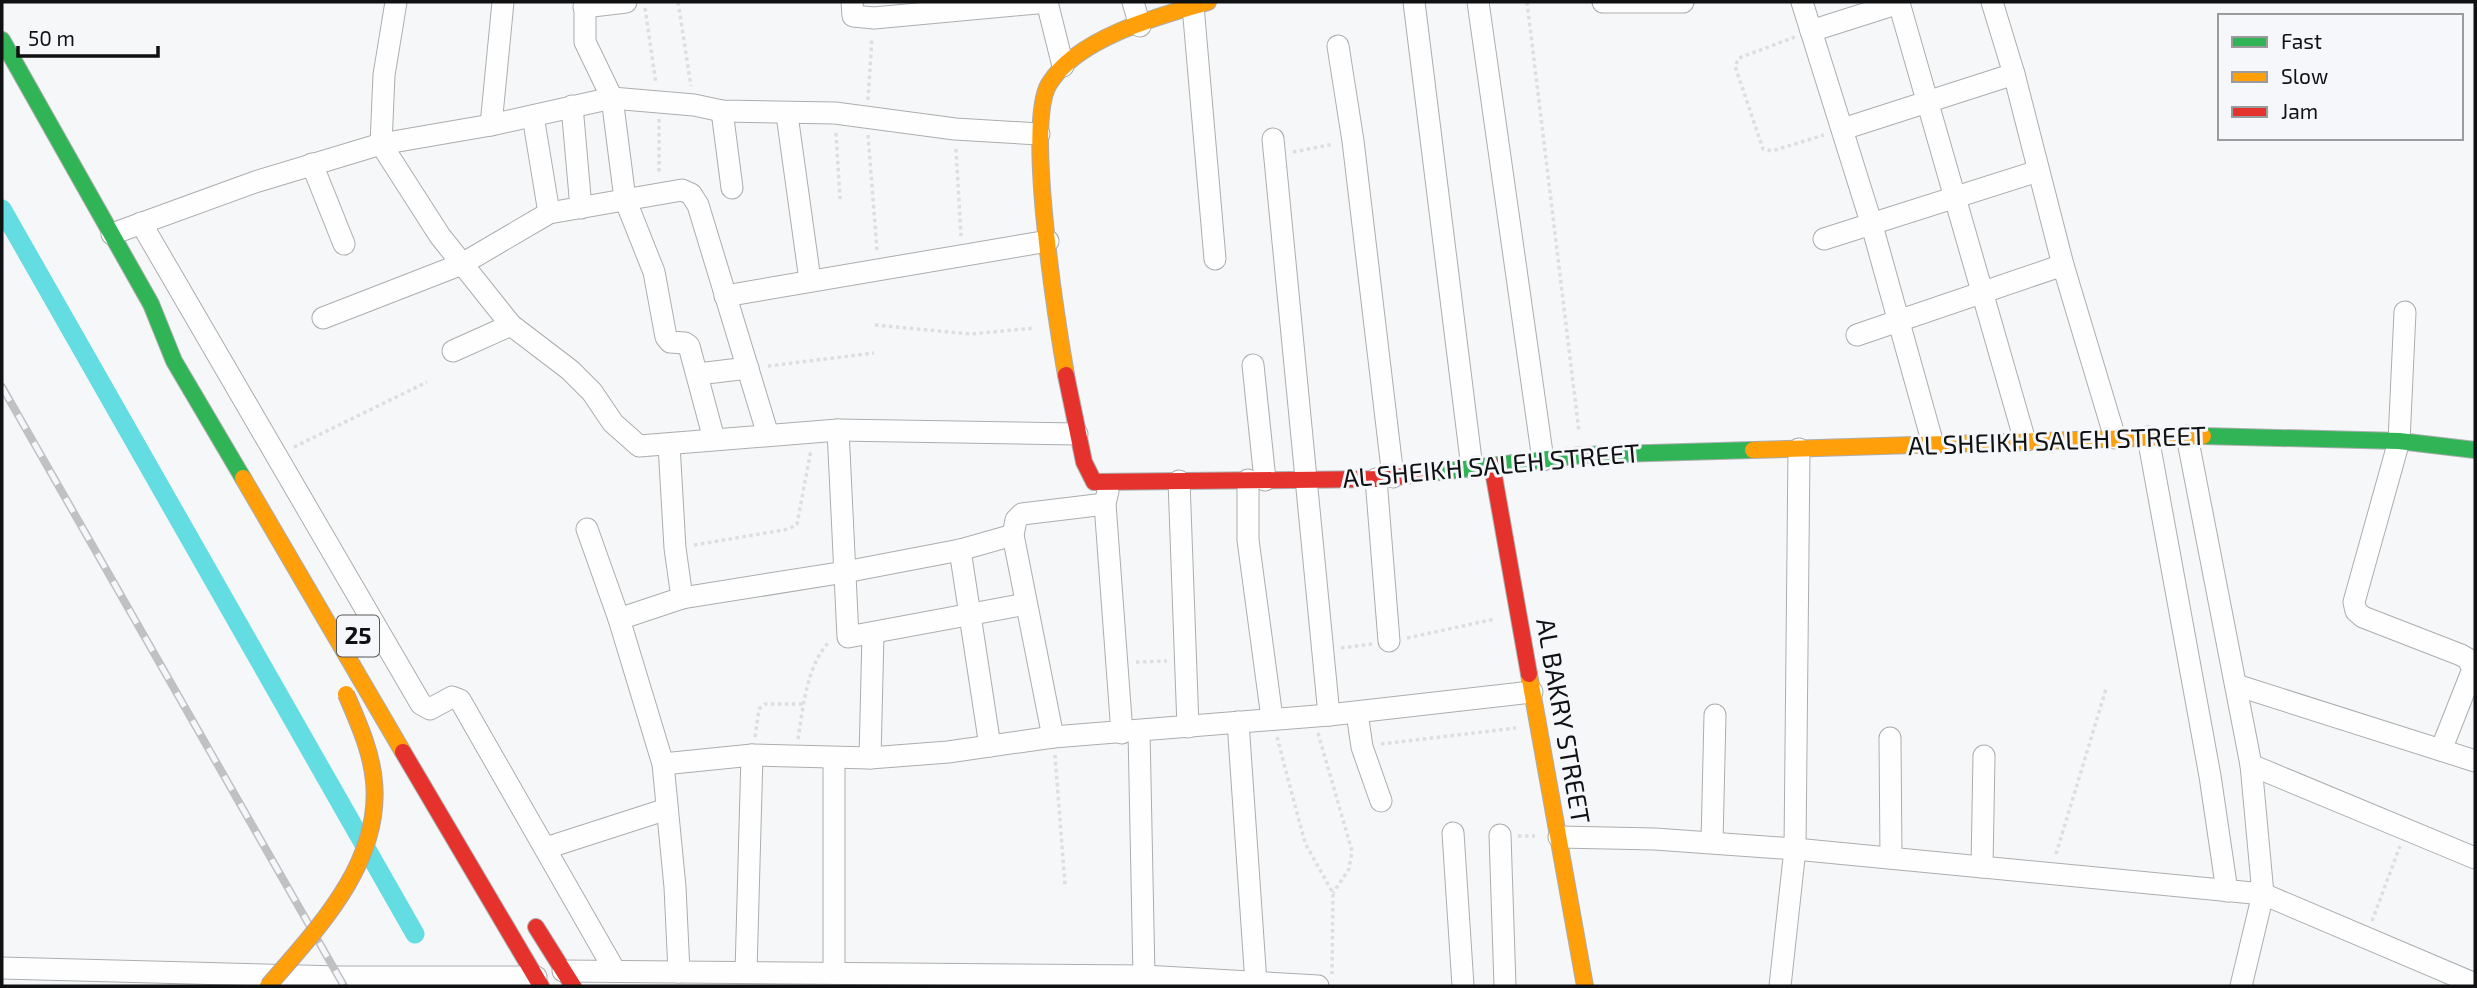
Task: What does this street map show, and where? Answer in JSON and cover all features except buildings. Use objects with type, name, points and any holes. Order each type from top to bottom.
[{"type":"main road","points":[[1109,482],[1096,482],[1090,478],[1077,434],[1048,241],[1039,134],[1043,97],[1063,66],[1096,45],[1201,4]]},
{"type":"main road","name":"25","points":[[2,40],[151,304],[174,361],[539,982]]},
{"type":"main road","points":[[151,304],[150,328],[157,363]]},
{"type":"main road","name":"25","points":[[151,304],[184,340]]},
{"type":"main road","name":"AL SHEIKH SALEH STREET","points":[[1109,482],[1384,478],[1582,455],[2187,436],[2299,436],[2399,441],[2475,450]]},
{"type":"main road","name":"AL BAKRY STREET","points":[[1482,467],[1518,614],[1585,986]]},
{"type":"main road","points":[[268,986],[345,894],[369,839],[374,809],[371,759],[360,721],[343,688]]},
{"type":"main road","points":[[529,917],[568,979]]},
{"type":"street","points":[[396,2],[384,75],[381,144],[440,236],[511,325],[570,369],[592,392],[627,438],[639,446],[838,430],[1077,434]]},
{"type":"street","points":[[491,125],[503,2]]},
{"type":"street","points":[[626,2],[584,4],[585,42],[612,97],[625,199],[654,272],[666,337],[670,342],[689,346],[714,439]]},
{"type":"street","points":[[852,2],[853,16],[874,18],[1047,2],[1063,66]]},
{"type":"street","points":[[1133,2],[1140,26]]},
{"type":"street","points":[[1414,2],[1482,467]]},
{"type":"street","points":[[1478,2],[1543,460]]},
{"type":"street","points":[[1603,2],[1683,2]]},
{"type":"street","points":[[1802,2],[1871,222],[1933,444]]},
{"type":"street","points":[[1811,31],[1901,2],[1953,197],[2025,441]]},
{"type":"street","points":[[1992,2],[2014,74],[2063,265],[2115,438]]},
{"type":"street","points":[[1201,4],[1215,259]]},
{"type":"street","points":[[1338,46],[1353,141],[1384,478],[1389,641]]},
{"type":"street","points":[[1843,129],[2014,74]]},
{"type":"street","points":[[112,234],[312,164],[381,144],[491,125],[612,97],[694,105],[722,111],[788,115],[835,113],[955,129],[1039,134]]},
{"type":"street","points":[[572,107],[581,208]]},
{"type":"street","points":[[722,111],[733,188]]},
{"type":"street","points":[[788,115],[810,280]]},
{"type":"street","points":[[533,116],[548,214]]},
{"type":"street","points":[[1274,147],[1322,651],[1321,716]]},
{"type":"street","points":[[312,164],[344,244]]},
{"type":"street","points":[[1824,239],[2038,171]]},
{"type":"street","points":[[323,318],[462,264],[548,214],[682,190],[695,199],[768,435]]},
{"type":"street","points":[[141,223],[421,704],[430,709],[452,697],[460,700],[615,971]]},
{"type":"street","points":[[725,296],[1048,241]]},
{"type":"street","points":[[1857,335],[2063,265]]},
{"type":"street","points":[[2405,312],[2399,441],[2354,602],[2356,611],[2363,617],[2461,655],[2472,664],[2473,669],[2441,750]]},
{"type":"street","points":[[453,351],[511,325]]},
{"type":"street","points":[[1253,365],[1257,480],[1248,540],[1272,718]]},
{"type":"street","points":[[698,374],[748,368]]},
{"type":"street","points":[[838,430],[848,637],[971,617],[1026,604]]},
{"type":"street","points":[[2187,436],[2251,765],[2263,894],[2241,986]]},
{"type":"street","points":[[2148,437],[2205,749],[2227,891]]},
{"type":"street","points":[[669,445],[675,548],[682,598]]},
{"type":"street","points":[[1780,986],[1795,849],[1794,645],[1799,449]]},
{"type":"street","points":[[1179,481],[1188,727]]},
{"type":"street","points":[[1109,482],[1105,504],[1117,663],[1130,732],[1144,976]]},
{"type":"street","points":[[1053,737],[1013,535],[1016,520],[1022,514],[1105,504]]},
{"type":"street","points":[[587,529],[619,619],[663,764],[679,972]]},
{"type":"street","points":[[619,619],[682,598],[845,572],[960,550],[1013,535]]},
{"type":"street","points":[[960,550],[990,746]]},
{"type":"street","points":[[870,758],[873,634]]},
{"type":"street","points":[[2236,685],[2475,761]]},
{"type":"street","points":[[663,764],[752,755],[870,758],[1053,737],[1357,713],[1532,692]]},
{"type":"street","points":[[1357,713],[1362,747],[1381,801]]},
{"type":"street","points":[[1713,842],[1715,715]]},
{"type":"street","points":[[1238,722],[1256,983]]},
{"type":"street","points":[[1890,738],[1891,858]]},
{"type":"street","points":[[746,972],[752,755]]},
{"type":"street","points":[[1982,867],[1984,756]]},
{"type":"street","points":[[834,974],[835,758]]},
{"type":"street","points":[[2251,765],[2475,858]]},
{"type":"street","points":[[546,848],[667,809]]},
{"type":"street","points":[[1453,833],[1463,986]]},
{"type":"street","points":[[1500,835],[1505,986]]},
{"type":"street","points":[[1559,837],[1713,842],[2263,894],[2365,940],[2475,984]]},
{"type":"street","points":[[2,968],[539,982]]},
{"type":"street","points":[[568,979],[615,971],[746,972],[1144,976],[1318,986]]},
{"type":"path","points":[[644,2],[658,102],[659,194]]},
{"type":"path","points":[[678,2],[694,105]]},
{"type":"path","points":[[1527,2],[1582,455]]},
{"type":"path","points":[[874,18],[866,116],[878,268]]},
{"type":"path","points":[[1811,31],[1739,58],[1735,66],[1763,149],[1772,151],[1843,129]]},
{"type":"path","points":[[835,113],[840,199]]},
{"type":"path","points":[[955,129],[962,256]]},
{"type":"path","points":[[1274,147],[1353,141]]},
{"type":"path","points":[[875,325],[971,334],[1059,327]]},
{"type":"path","points":[[748,368],[874,354]]},
{"type":"path","points":[[275,456],[427,382]]},
{"type":"path","points":[[675,548],[789,529],[797,524],[814,432]]},
{"type":"path","points":[[1322,651],[1389,641],[1518,614]]},
{"type":"path","points":[[795,754],[804,704],[820,652],[830,641],[848,637]]},
{"type":"path","points":[[1117,663],[1184,660]]},
{"type":"path","points":[[2051,873],[2106,689]]},
{"type":"path","points":[[752,755],[760,709],[765,704],[804,704]]},
{"type":"path","points":[[1321,716],[1352,851],[1349,869],[1333,893]]},
{"type":"path","points":[[1272,718],[1305,843],[1333,893],[1332,986]]},
{"type":"path","points":[[1362,747],[1539,725]]},
{"type":"path","points":[[1053,737],[1065,885]]},
{"type":"path","points":[[2365,940],[2407,828]]},
{"type":"path","points":[[1500,835],[1559,837]]},
{"type":"waterway","points":[[2,209],[415,934]]},
{"type":"railway","points":[[2,387],[344,986]]},
{"type":"traffic: fast","points":[[2,40],[151,304],[174,361],[243,478]]},
{"type":"traffic: fast","points":[[2203,436],[2399,441],[2475,450]]},
{"type":"traffic: fast","points":[[1431,473],[1582,455],[1753,450]]},
{"type":"traffic: slow","points":[[1066,375],[1050,270],[1041,180],[1042,106],[1049,84],[1062,68],[1098,42],[1143,22],[1208,2]]},
{"type":"traffic: slow","points":[[1753,450],[2203,436]]},
{"type":"traffic: slow","points":[[243,478],[403,752]]},
{"type":"traffic: slow","points":[[1529,674],[1585,986]]},
{"type":"traffic: slow","points":[[268,986],[325,918],[357,867],[368,840],[374,811],[374,781],[363,736],[346,694]]},
{"type":"traffic: jam","points":[[1066,375],[1084,462],[1094,482],[1376,479],[1431,473]]},
{"type":"traffic: jam","points":[[1492,465],[1529,674]]},
{"type":"traffic: jam","points":[[403,752],[541,986]]},
{"type":"traffic: jam","points":[[536,927],[573,986]]}]
